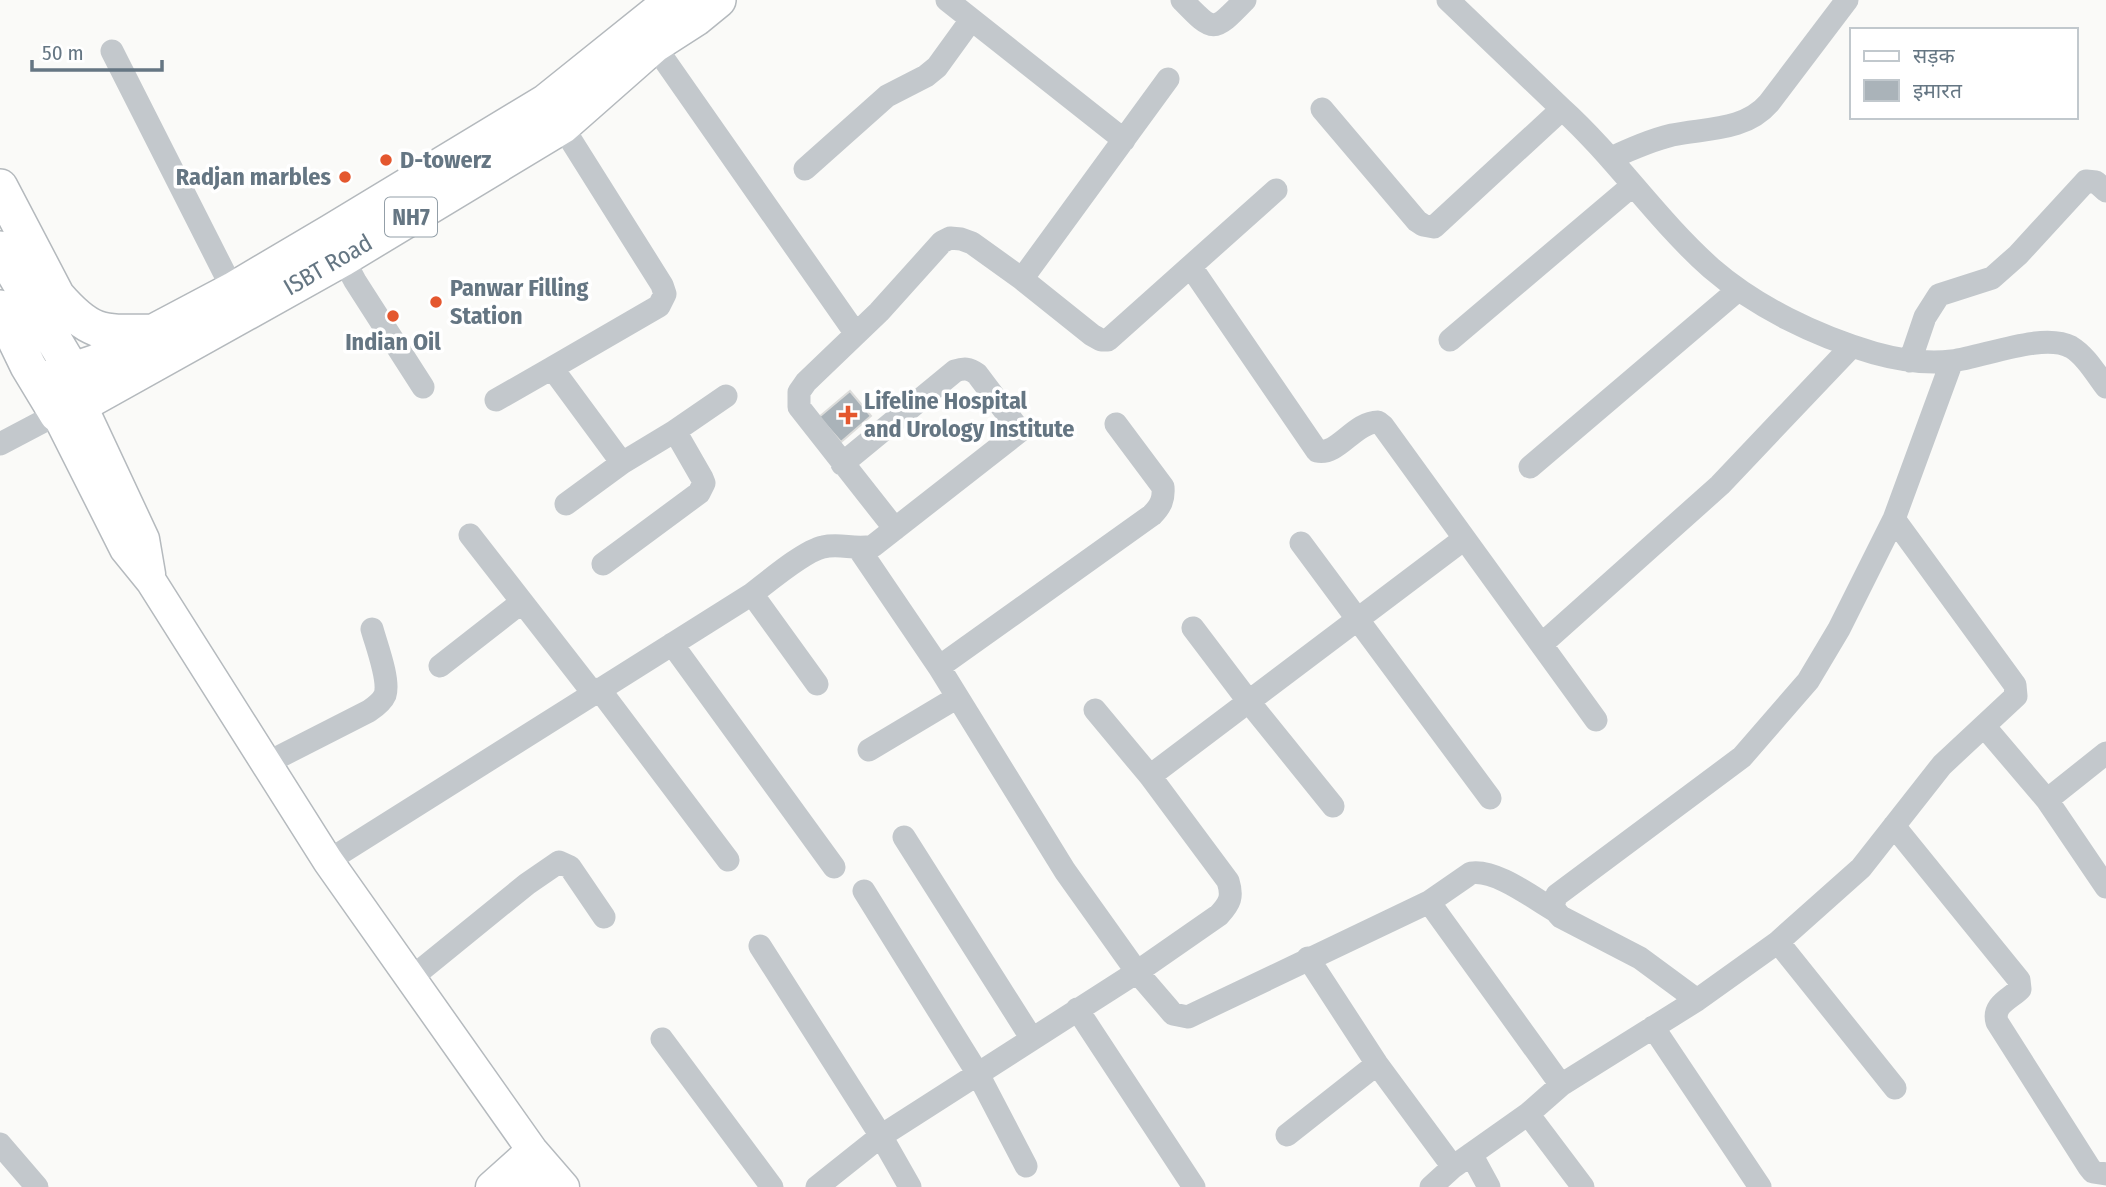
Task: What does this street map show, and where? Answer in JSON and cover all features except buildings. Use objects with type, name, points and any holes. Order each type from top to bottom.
[{"type":"highway","name":"NH7","points":[[38,382],[97,362],[233,290],[336,245],[547,102],[673,0]]},
{"type":"highway","name":"ISBT Road","points":[[71,409],[336,245],[562,126],[654,45],[718,0]]},
{"type":"highway","points":[[0,187],[57,296],[70,310],[86,325],[111,333],[153,332]]},
{"type":"highway","points":[[3,254],[71,371],[71,409]]},
{"type":"highway","points":[[4,323],[38,382],[71,409]]},
{"type":"main road","points":[[71,409],[87,417],[144,540],[150,581],[328,861],[543,1173],[491,1187]]},
{"type":"street","points":[[947,0],[1124,140]]},
{"type":"street","points":[[1182,0],[1204,23],[1215,26],[1224,21],[1245,0]]},
{"type":"street","points":[[1448,0],[1611,158],[1685,243],[1738,290],[1760,304],[1852,346],[1910,361],[1952,361],[2055,342],[2081,354],[2106,387]]},
{"type":"street","points":[[1611,158],[1655,140],[1724,127],[1756,116],[1769,103],[1847,0]]},
{"type":"street","points":[[805,169],[887,96],[926,76],[937,67],[971,20]]},
{"type":"street","points":[[654,45],[856,334]]},
{"type":"street","points":[[112,51],[233,290]]},
{"type":"street","points":[[1023,279],[1168,79]]},
{"type":"street","points":[[1322,109],[1417,221],[1434,228],[1562,109]]},
{"type":"street","points":[[496,400],[659,306],[665,294],[662,285],[562,126]]},
{"type":"street","points":[[1910,361],[1925,317],[1939,295],[1992,278],[2018,255],[2086,181],[2096,182],[2106,191]]},
{"type":"street","points":[[1450,340],[1633,185]]},
{"type":"street","points":[[895,528],[799,407],[799,392],[942,242],[950,238],[972,243],[1023,279],[1092,335],[1108,340],[1276,190]]},
{"type":"street","points":[[336,245],[423,387]]},
{"type":"street","points":[[1191,267],[1317,451],[1328,451],[1364,424],[1378,422],[1383,426],[1596,720]]},
{"type":"street","points":[[1530,467],[1738,290]]},
{"type":"street","points":[[1542,644],[1720,485],[1852,346]]},
{"type":"street","points":[[1554,910],[1553,904],[1557,895],[1742,757],[1808,681],[1839,629],[1894,519],[1952,361]]},
{"type":"street","points":[[552,368],[622,463]]},
{"type":"street","points":[[328,861],[752,594],[814,550],[842,545],[859,549],[873,546],[1020,431],[977,374],[971,369],[963,368],[955,371],[842,464]]},
{"type":"street","points":[[566,504],[622,463],[726,396]]},
{"type":"street","points":[[0,444],[71,409]]},
{"type":"street","points":[[939,667],[1160,508],[1164,498],[1163,487],[1116,424]]},
{"type":"street","points":[[603,564],[703,488],[702,478],[675,431]]},
{"type":"street","points":[[1431,1187],[1462,1161],[1528,1114],[1561,1085],[1698,1000],[1777,942],[1861,868],[1942,765],[2016,696],[2015,685],[1894,519]]},
{"type":"street","points":[[470,535],[728,860]]},
{"type":"street","points":[[1150,776],[1464,538]]},
{"type":"street","points":[[1301,543],[1490,798]]},
{"type":"street","points":[[859,549],[939,667],[1065,871],[1137,971],[1173,1014],[1188,1017],[1429,902],[1471,873],[1479,872],[1497,877],[1554,910],[1561,917],[1640,958],[1698,1000]]},
{"type":"street","points":[[752,594],[817,684]]},
{"type":"street","points":[[440,666],[522,602]]},
{"type":"street","points":[[1193,628],[1333,806]]},
{"type":"street","points":[[267,763],[369,711],[379,703],[385,694],[386,682],[372,629]]},
{"type":"street","points":[[671,644],[834,867]]},
{"type":"street","points":[[869,750],[956,698]]},
{"type":"street","points":[[817,1187],[881,1136],[1137,971],[1219,915],[1229,904],[1232,893],[1228,881],[1150,776],[1095,710]]},
{"type":"street","points":[[1984,726],[2047,800],[2106,887]]},
{"type":"street","points":[[2047,800],[2106,753]]},
{"type":"street","points":[[1894,826],[2019,980],[2020,989],[1998,1007],[1995,1017],[1997,1022],[2089,1167],[2098,1175],[2106,1174]]},
{"type":"street","points":[[904,836],[1032,1038]]},
{"type":"street","points":[[410,979],[527,884],[559,862],[570,867],[604,917]]},
{"type":"street","points":[[864,891],[978,1074],[1026,1166]]},
{"type":"street","points":[[1429,902],[1561,1085]]},
{"type":"street","points":[[1777,942],[1895,1088]]},
{"type":"street","points":[[760,946],[881,1136],[910,1187]]},
{"type":"street","points":[[1308,958],[1377,1064],[1462,1161],[1489,1187]]},
{"type":"street","points":[[1077,1009],[1194,1187]]},
{"type":"street","points":[[1653,1027],[1760,1187]]},
{"type":"street","points":[[662,1039],[772,1187]]},
{"type":"street","points":[[1287,1135],[1377,1064]]},
{"type":"street","points":[[1528,1114],[1583,1187]]},
{"type":"street","points":[[0,1144],[37,1187]]},
{"type":"place","name":"D-towerz","points":[[386,160]]},
{"type":"place","name":"Radjan marbles","points":[[345,177]]},
{"type":"place","name":"Panwar Filling Station","points":[[436,302]]},
{"type":"place","name":"Indian Oil","points":[[393,316]]},
{"type":"place","name":"Lifeline Hospital and Urology Institute","points":[[848,415]]}]
